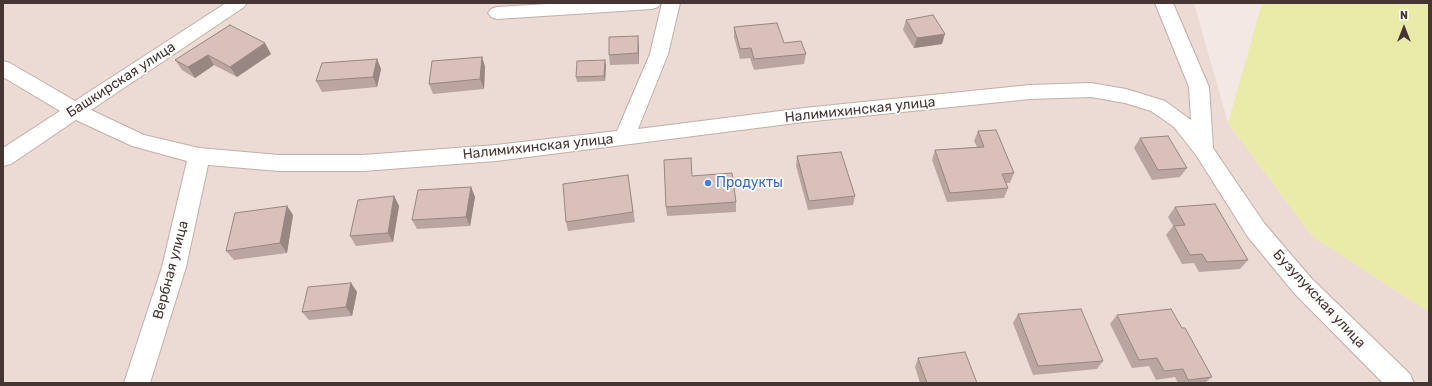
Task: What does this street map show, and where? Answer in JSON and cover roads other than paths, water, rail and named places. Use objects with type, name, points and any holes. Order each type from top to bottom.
[{"type":"street","name":"Башкирская улица","points":[[3,158],[238,3]]},
{"type":"street","points":[[497,13],[652,3]]},
{"type":"street","points":[[624,138],[659,54],[671,3]]},
{"type":"street","name":"Бузулукская улица","points":[[1164,3],[1199,87],[1203,149]]},
{"type":"street","name":"Налимихинская улица","points":[[3,68],[74,110],[139,141],[199,156],[279,163],[362,163],[496,153],[812,115],[1023,93],[1091,90]]},
{"type":"street","name":"Бузулукская улица","points":[[1091,90],[1126,96],[1158,106],[1181,122],[1203,149],[1256,230],[1303,286],[1401,383]]},
{"type":"street","name":"Вербная улица","points":[[137,383],[174,267],[199,156]]},
{"type":"place","name":"Продукты","points":[[708,183]]}]
